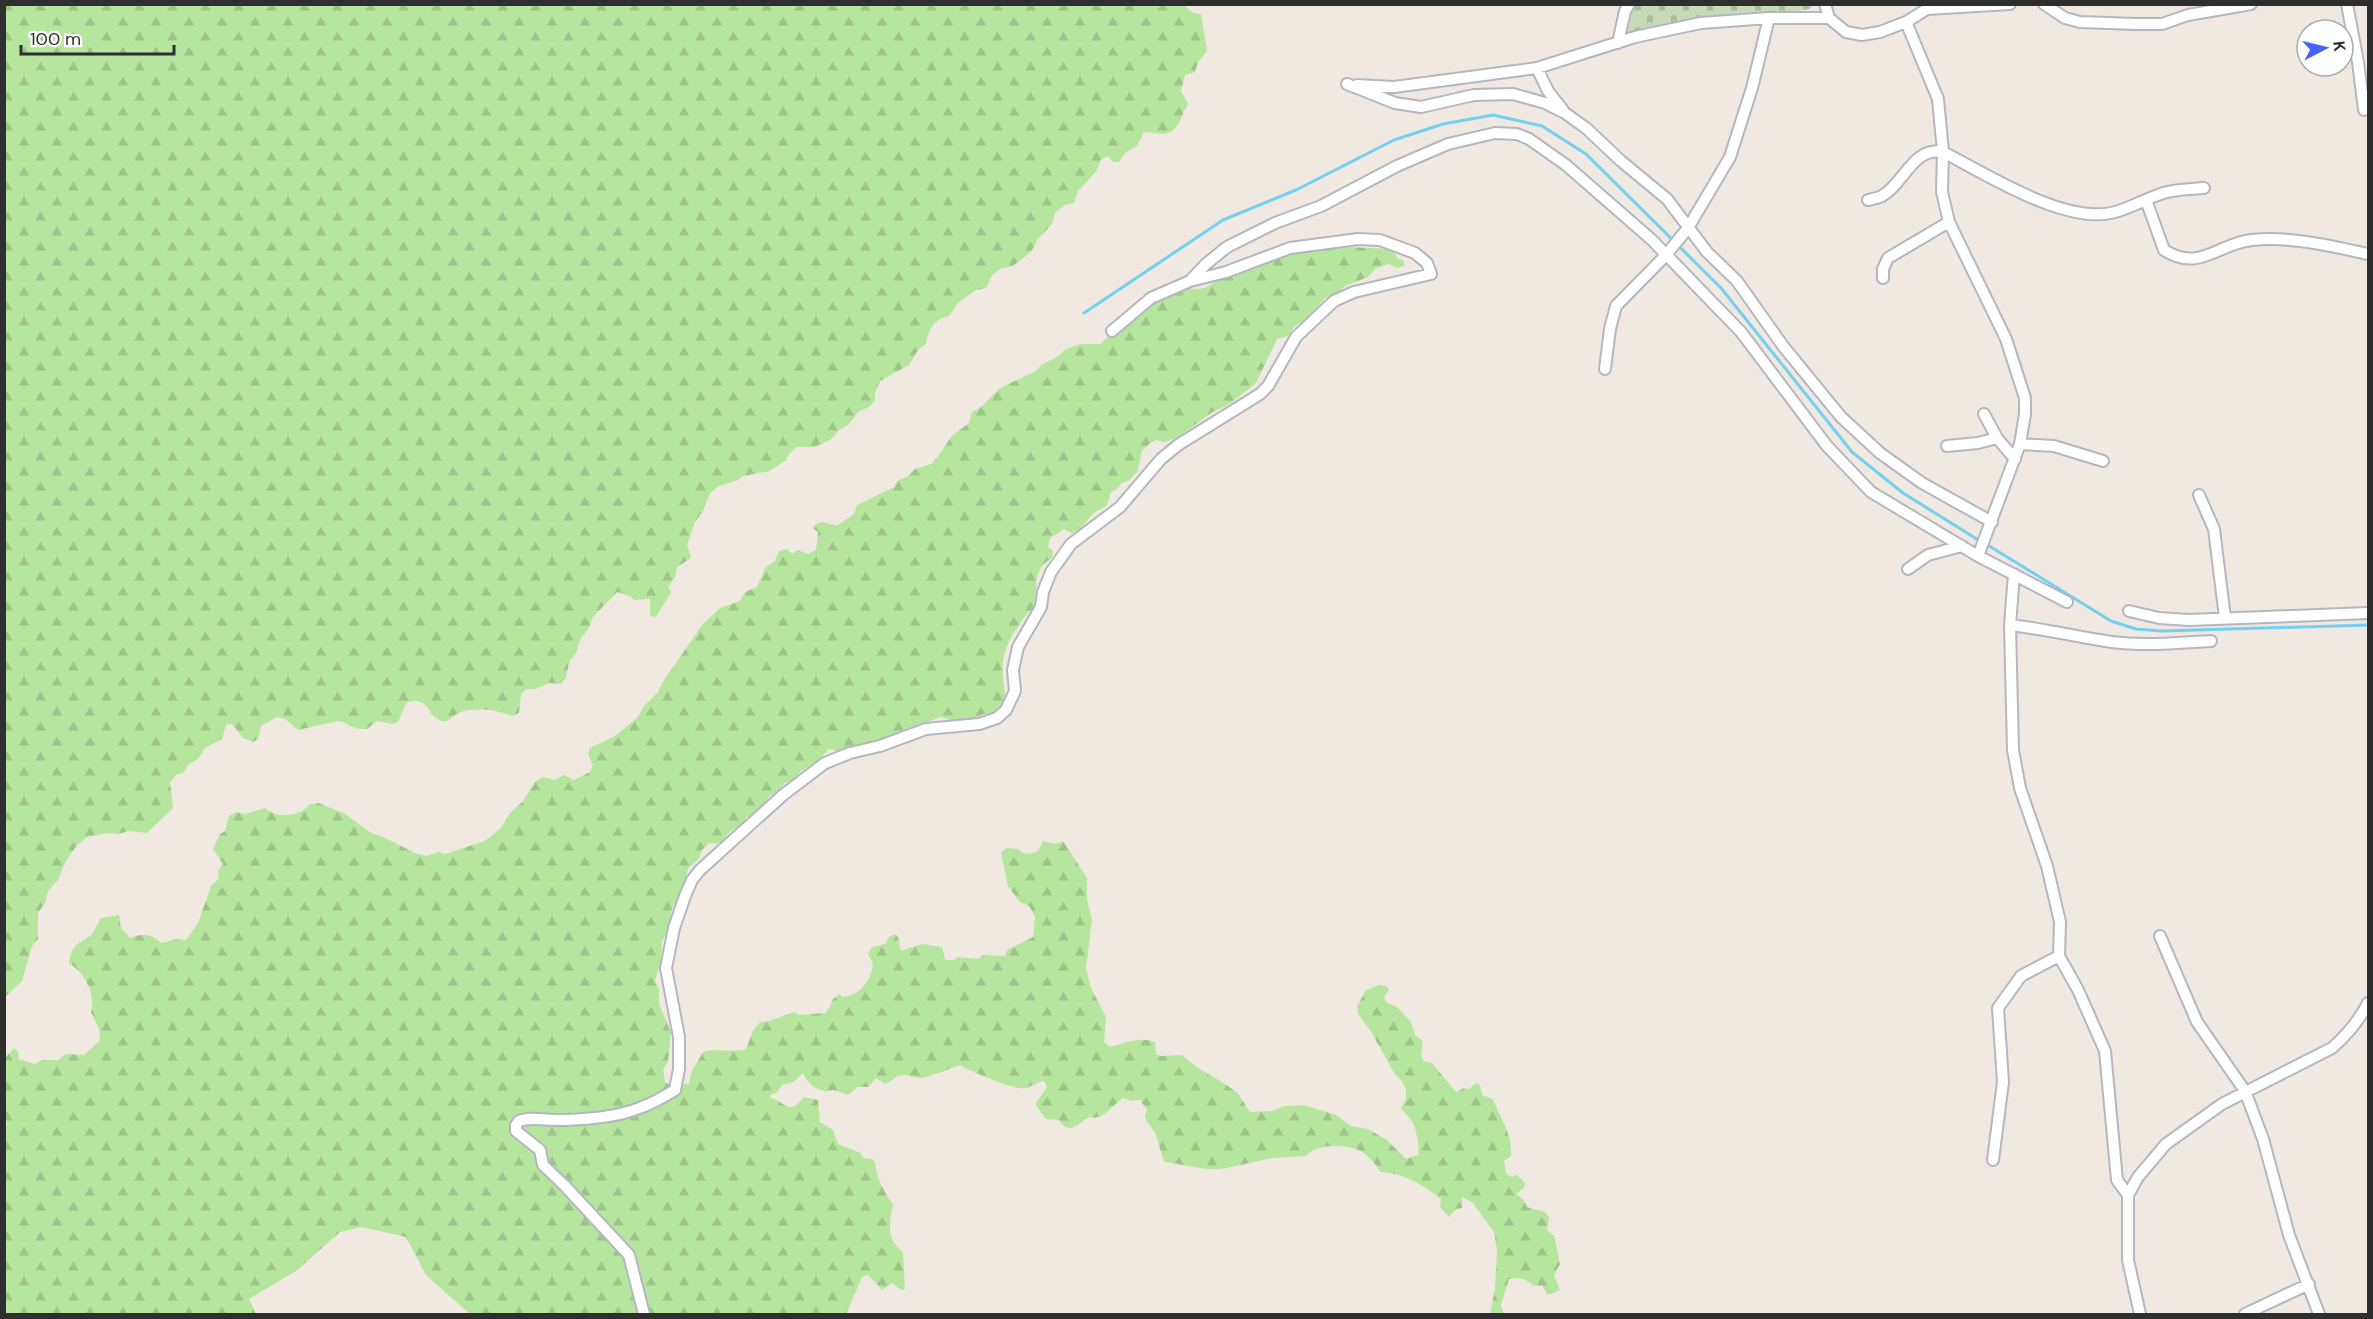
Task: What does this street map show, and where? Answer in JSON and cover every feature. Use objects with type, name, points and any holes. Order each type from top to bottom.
[{"type":"street","points":[[1618,43],[1625,11],[1629,4]]},
{"type":"street","points":[[1825,4],[1829,18],[1846,32],[1862,35],[1880,32],[1906,22],[1927,7],[2010,4]]},
{"type":"street","points":[[2044,4],[2065,18],[2080,22],[2135,24],[2162,24],[2188,15],[2251,4]]},
{"type":"street","points":[[2347,4],[2364,110]]},
{"type":"street","points":[[1605,369],[1610,329],[1616,306],[1666,255],[1688,228],[1730,157],[1752,87],[1769,18]]},
{"type":"street","points":[[1829,18],[1769,18],[1701,23],[1635,37],[1537,68],[1394,87],[1347,84],[1395,103],[1421,107],[1473,95],[1513,94],[1565,113],[1586,128],[1667,199],[1707,252],[1737,281],[1783,346],[1841,417],[1880,453],[1922,483],[1992,522]]},
{"type":"street","points":[[1906,22],[1912,42],[1938,99],[1943,152],[1942,192],[1949,222],[2006,339],[2025,398],[2020,444],[1978,556]]},
{"type":"street","points":[[1537,68],[1548,91],[1565,113]]},
{"type":"street","points":[[1190,281],[1227,247],[1275,223],[1321,206],[1418,157],[1448,144],[1495,133],[1517,134],[1545,150],[1652,240],[1741,332],[1827,446],[1871,492],[1978,556],[2067,602]]},
{"type":"street","points":[[1868,200],[1882,196],[1907,168],[1936,150],[2048,205],[2096,215],[2112,213],[2170,191],[2204,188]]},
{"type":"street","points":[[2146,200],[2164,250],[2170,254],[2202,259],[2229,246],[2251,240],[2279,239],[2368,254]]},
{"type":"street","points":[[1883,278],[1883,269],[1888,258],[1949,222]]},
{"type":"street","points":[[644,1314],[629,1255],[543,1165],[540,1150],[516,1131],[516,1125],[519,1121],[530,1118],[544,1121],[618,1114],[643,1107],[675,1090],[679,1069],[680,1037],[666,968],[674,928],[692,880],[723,847],[825,762],[880,746],[926,729],[964,727],[997,718],[1006,710],[1015,691],[1013,670],[1018,647],[1041,607],[1043,592],[1051,572],[1071,544],[1120,507],[1161,459],[1178,445],[1260,394],[1268,386],[1296,337],[1334,302],[1354,291],[1431,274],[1427,263],[1415,253],[1380,240],[1358,239],[1290,248],[1226,272],[1190,281],[1151,298],[1112,331]]},
{"type":"street","points":[[1984,414],[1997,438],[2015,459]]},
{"type":"street","points":[[1947,446],[1978,443],[1997,438]]},
{"type":"street","points":[[2020,444],[2054,446],[2103,461]]},
{"type":"street","points":[[2199,495],[2214,529],[2225,618]]},
{"type":"street","points":[[1908,568],[1928,555],[1962,546]]},
{"type":"street","points":[[2014,574],[2010,625],[2013,750],[2020,788],[2047,866],[2060,922],[2059,956],[2078,990],[2105,1051],[2116,1180],[2128,1195]]},
{"type":"street","points":[[2129,611],[2159,618],[2368,613]]},
{"type":"street","points":[[2010,625],[2113,642],[2169,644],[2211,641]]},
{"type":"street","points":[[2160,936],[2197,1022],[2245,1091],[2263,1139],[2289,1235],[2319,1314]]},
{"type":"street","points":[[1993,1160],[2003,1082],[1998,1008],[2021,976],[2059,956]]},
{"type":"street","points":[[2140,1314],[2128,1260],[2128,1195],[2138,1177],[2166,1144],[2222,1104],[2332,1047],[2348,1034],[2368,1003]]},
{"type":"street","points":[[2245,1314],[2309,1284]]},
{"type":"green space","points":[[5,5],[1183,5],[1194,13],[1201,14],[1207,51],[1198,62],[1195,72],[1185,75],[1181,91],[1188,104],[1176,127],[1164,134],[1144,132],[1137,146],[1126,152],[1119,162],[1113,162],[1108,156],[1101,160],[1096,172],[1078,191],[1074,203],[1065,205],[1055,213],[1052,224],[1038,239],[1031,252],[1013,266],[1002,268],[992,275],[986,288],[976,290],[958,303],[949,316],[936,322],[928,334],[926,344],[918,350],[909,365],[880,381],[875,400],[869,407],[858,412],[848,425],[839,430],[830,440],[815,447],[796,447],[786,460],[770,471],[743,476],[719,486],[710,493],[703,511],[695,522],[687,545],[691,558],[677,567],[675,577],[668,587],[671,592],[656,617],[650,616],[650,599],[634,600],[630,596],[617,592],[592,618],[576,653],[569,662],[566,678],[561,684],[549,683],[536,689],[526,689],[521,694],[519,713],[512,716],[489,710],[470,710],[442,721],[431,714],[424,704],[410,701],[406,703],[398,722],[392,724],[377,721],[367,729],[338,721],[298,730],[285,719],[277,717],[261,726],[258,739],[253,742],[243,738],[232,724],[226,725],[222,739],[205,748],[198,759],[189,764],[183,773],[176,775],[170,782],[173,808],[147,833],[129,831],[118,834],[107,833],[87,837],[77,845],[66,861],[58,880],[48,891],[45,903],[38,913],[38,939],[32,946],[22,981],[5,997]]},
{"type":"green space","points":[[1633,5],[1813,5],[1810,9],[1629,32],[1623,24]]},
{"type":"green space","points":[[1347,247],[1392,249],[1398,259],[1403,260],[1405,266],[1397,268],[1389,264],[1376,268],[1368,277],[1345,286],[1336,294],[1325,298],[1308,318],[1295,326],[1288,336],[1277,339],[1256,383],[1231,403],[1211,413],[1177,438],[1164,442],[1156,440],[1150,443],[1142,451],[1137,472],[1130,480],[1111,492],[1104,508],[1094,513],[1076,531],[1072,533],[1064,529],[1050,538],[1048,547],[1053,551],[1052,558],[1045,563],[1038,574],[1035,608],[1027,613],[1008,644],[1003,661],[1006,700],[994,713],[983,714],[972,720],[952,720],[940,717],[886,739],[838,751],[829,749],[816,763],[801,771],[794,779],[785,783],[768,797],[755,817],[746,817],[744,824],[731,831],[721,842],[709,843],[702,850],[698,860],[688,868],[685,883],[672,909],[667,933],[662,941],[661,960],[655,981],[659,989],[659,1004],[671,1032],[668,1062],[663,1070],[665,1082],[670,1085],[689,1084],[692,1071],[703,1052],[746,1049],[753,1031],[760,1022],[770,1021],[794,1012],[799,1015],[825,1013],[832,1000],[839,994],[843,997],[849,996],[864,986],[872,970],[873,964],[868,954],[872,947],[885,944],[889,937],[895,934],[898,937],[901,951],[922,944],[942,947],[945,960],[958,957],[978,959],[983,955],[1005,956],[1007,950],[1033,937],[1035,917],[1030,907],[1019,901],[1008,886],[1001,852],[1007,848],[1018,849],[1030,854],[1038,851],[1043,841],[1056,844],[1063,841],[1087,878],[1087,899],[1092,920],[1086,968],[1091,988],[1106,1017],[1104,1042],[1110,1047],[1138,1040],[1155,1042],[1156,1054],[1160,1056],[1182,1055],[1236,1092],[1250,1112],[1273,1111],[1284,1106],[1303,1105],[1327,1112],[1336,1115],[1351,1126],[1368,1129],[1387,1140],[1406,1159],[1418,1155],[1418,1142],[1411,1120],[1401,1108],[1406,1099],[1406,1089],[1358,1014],[1357,1006],[1366,990],[1379,985],[1386,986],[1389,990],[1384,997],[1386,1002],[1397,1007],[1411,1022],[1415,1035],[1423,1041],[1421,1055],[1423,1061],[1432,1063],[1456,1092],[1464,1088],[1469,1089],[1476,1083],[1480,1085],[1482,1095],[1493,1099],[1510,1141],[1511,1156],[1504,1161],[1506,1173],[1511,1177],[1517,1175],[1525,1183],[1524,1188],[1516,1194],[1524,1200],[1527,1207],[1545,1212],[1549,1217],[1547,1230],[1554,1236],[1560,1264],[1554,1275],[1560,1290],[1548,1295],[1542,1286],[1533,1285],[1522,1279],[1509,1279],[1501,1305],[1504,1314],[1490,1314],[1495,1289],[1497,1250],[1494,1232],[1472,1202],[1462,1197],[1462,1208],[1456,1209],[1449,1217],[1440,1207],[1441,1199],[1405,1177],[1381,1172],[1359,1150],[1343,1146],[1325,1147],[1306,1156],[1273,1158],[1218,1169],[1164,1162],[1155,1132],[1145,1116],[1147,1110],[1140,1100],[1132,1101],[1123,1098],[1103,1115],[1089,1117],[1070,1128],[1059,1120],[1046,1119],[1037,1107],[1036,1103],[1047,1087],[1044,1081],[1026,1088],[1013,1087],[960,1065],[920,1078],[901,1075],[885,1084],[876,1078],[868,1087],[857,1087],[847,1095],[833,1090],[817,1089],[803,1073],[796,1080],[783,1084],[776,1093],[770,1095],[771,1098],[791,1107],[804,1097],[818,1100],[820,1122],[833,1130],[838,1144],[861,1153],[863,1158],[872,1159],[875,1162],[879,1179],[893,1205],[890,1231],[894,1242],[903,1252],[905,1289],[901,1290],[892,1283],[882,1290],[868,1275],[862,1277],[846,1314],[470,1314],[426,1275],[406,1237],[362,1227],[340,1232],[296,1271],[249,1299],[256,1314],[5,1314],[4,1132],[7,1124],[4,1108],[5,1058],[14,1048],[19,1053],[18,1059],[35,1064],[42,1060],[58,1060],[66,1054],[84,1055],[100,1040],[99,1029],[91,1012],[92,998],[88,984],[80,972],[69,963],[73,949],[92,934],[101,918],[119,915],[121,928],[130,938],[147,935],[161,943],[178,939],[186,940],[198,923],[211,886],[219,878],[218,871],[223,864],[213,849],[220,834],[225,831],[229,816],[236,812],[245,814],[265,808],[275,814],[295,814],[310,804],[318,803],[344,813],[371,833],[426,856],[439,852],[445,854],[485,841],[501,828],[536,781],[543,777],[555,780],[564,775],[574,780],[590,772],[593,765],[588,754],[590,748],[615,736],[638,717],[644,706],[657,693],[703,624],[720,608],[740,601],[745,592],[757,587],[765,568],[775,561],[779,551],[787,549],[792,554],[798,550],[808,554],[816,550],[818,532],[812,528],[815,525],[821,522],[838,525],[854,514],[857,505],[894,487],[897,481],[907,477],[915,469],[931,464],[952,436],[969,423],[972,412],[981,407],[1000,388],[1036,371],[1041,365],[1057,357],[1066,349],[1081,344],[1101,344],[1138,312],[1171,292],[1204,288],[1227,272],[1258,261],[1303,252]]},
{"type":"waterway","points":[[1084,313],[1223,220],[1296,190],[1394,140],[1443,124],[1493,115],[1542,126],[1586,154],[1721,288],[1852,452],[1903,493],[1980,541]]},
{"type":"waterway","points":[[1986,544],[2111,621],[2136,629],[2162,631],[2368,625]]}]
